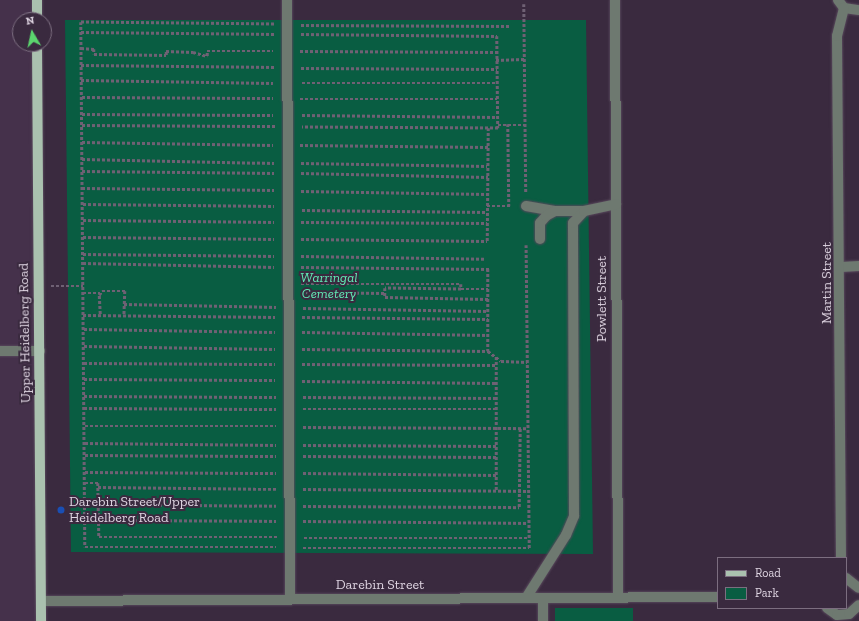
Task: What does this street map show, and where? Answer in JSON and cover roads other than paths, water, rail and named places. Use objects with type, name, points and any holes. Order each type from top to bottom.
[{"type":"main road","points":[[37,0],[37,12]]},
{"type":"main road","name":"Upper Heidelberg Road","points":[[37,52],[41,621]]},
{"type":"street","points":[[287,0],[290,599]]},
{"type":"street","name":"Powlett Street","points":[[615,0],[618,598]]},
{"type":"street","points":[[841,4],[859,10]]},
{"type":"street","name":"Martin Street","points":[[841,4],[837,36],[841,267],[841,557]]},
{"type":"street","points":[[526,206],[555,211],[584,211],[616,204]]},
{"type":"street","points":[[540,240],[540,223],[546,216],[555,211]]},
{"type":"street","points":[[526,598],[566,536],[574,516],[573,223],[584,211]]},
{"type":"street","points":[[841,267],[859,266]]},
{"type":"street","points":[[0,351],[40,351]]},
{"type":"street","points":[[847,579],[859,588]]},
{"type":"street","name":"Darebin Street","points":[[41,601],[717,597]]},
{"type":"street","points":[[543,598],[543,621]]},
{"type":"street","points":[[828,609],[843,618],[854,611],[859,605]]},
{"type":"place","name":"Darebin Street/Upper Heidelberg Road","points":[[61,510]]},
{"type":"park label","name":"Warringal Cemetery","points":[[329,286]]}]
